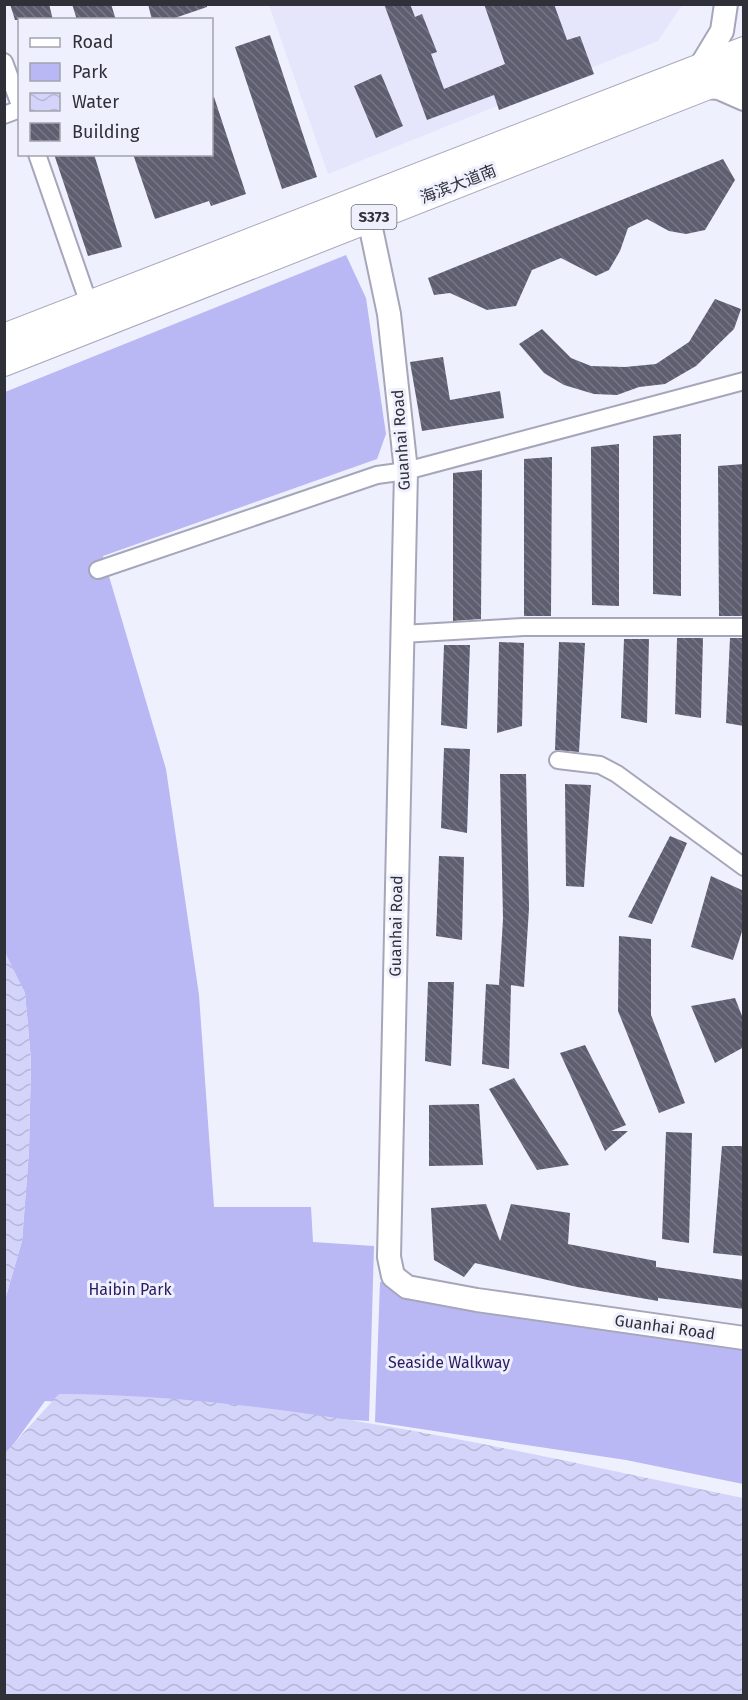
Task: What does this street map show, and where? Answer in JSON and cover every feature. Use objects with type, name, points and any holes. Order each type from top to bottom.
[{"type":"main road","name":"海滨大道南","points":[[4,363],[369,219],[702,78],[744,50]]},
{"type":"main road","name":"海滨大道南","points":[[4,337],[702,78],[744,72]]},
{"type":"street","points":[[726,4],[722,31],[702,78],[744,99]]},
{"type":"street","points":[[4,62],[18,101]]},
{"type":"street","points":[[4,115],[18,108]]},
{"type":"street","points":[[38,156],[89,304]]},
{"type":"street","name":"Guanhai Road","points":[[369,219],[389,314],[406,471],[389,1257],[393,1276],[407,1287],[466,1298],[744,1338]]},
{"type":"street","points":[[98,570],[377,475],[406,471],[744,381]]},
{"type":"street","points":[[402,634],[523,627],[744,627]]},
{"type":"street","points":[[558,760],[600,765],[616,774],[744,867]]},
{"type":"shaded area","points":[[269,5],[682,5],[658,41],[328,174]]},
{"type":"green space","name":"Haibin Park","points":[[346,255],[366,298],[386,434],[377,459],[103,556],[166,769],[199,995],[214,1207],[311,1207],[313,1242],[374,1246],[369,1421],[45,1401],[5,1456],[5,1300],[22,1241],[29,1151],[31,1060],[25,993],[4,952],[5,392]]},
{"type":"green space","name":"Seaside Walkway","points":[[380,1282],[411,1284],[743,1344],[743,1484],[626,1460],[375,1422]]},
{"type":"water","points":[[5,952],[25,993],[31,1060],[29,1151],[22,1241],[5,1300]]},
{"type":"water","points":[[59,1394],[145,1397],[232,1404],[318,1415],[489,1445],[743,1498],[743,1695],[5,1695],[5,1453]]},
{"type":"building","points":[[10,4],[49,4],[52,18],[18,18],[15,20]]},
{"type":"building","points":[[72,4],[111,4],[115,18],[76,18]]},
{"type":"building","points":[[148,4],[207,4],[207,7],[175,18],[152,18]]},
{"type":"building","points":[[384,4],[410,4],[415,17],[422,14],[437,52],[431,54],[444,89],[505,64],[484,4],[554,4],[567,40],[580,36],[594,74],[499,110],[494,95],[427,120]]},
{"type":"building","points":[[270,35],[317,177],[282,189],[235,47]]},
{"type":"building","points":[[381,74],[403,126],[376,138],[354,86]]},
{"type":"building","points":[[214,97],[246,194],[211,206],[209,201],[155,219],[134,156],[213,156]]},
{"type":"building","points":[[55,156],[95,156],[122,247],[88,256]]},
{"type":"building","points":[[723,159],[735,180],[705,230],[686,234],[669,231],[647,219],[628,228],[620,251],[609,270],[596,276],[561,258],[532,270],[516,306],[487,310],[450,293],[434,295],[428,278]]},
{"type":"building","points":[[715,299],[741,309],[734,329],[696,366],[665,384],[639,387],[617,395],[594,394],[564,385],[544,373],[519,344],[542,329],[571,358],[591,366],[625,367],[656,364],[689,342]]},
{"type":"building","points":[[443,357],[450,400],[500,391],[504,418],[422,431],[410,362]]},
{"type":"building","points":[[681,434],[681,596],[653,594],[653,436]]},
{"type":"building","points":[[619,444],[619,606],[592,605],[591,447]]},
{"type":"building","points":[[552,457],[551,616],[524,616],[524,459]]},
{"type":"building","points":[[744,464],[744,616],[719,616],[718,466]]},
{"type":"building","points":[[482,470],[481,619],[453,621],[453,473]]},
{"type":"building","points":[[677,638],[703,638],[701,718],[675,714]]},
{"type":"building","points":[[730,638],[744,638],[744,726],[726,723]]},
{"type":"building","points":[[624,639],[649,639],[647,723],[621,718]]},
{"type":"building","points":[[499,642],[524,643],[522,726],[497,733]]},
{"type":"building","points":[[559,642],[585,643],[579,752],[555,750]]},
{"type":"building","points":[[444,645],[470,645],[467,729],[441,725]]},
{"type":"building","points":[[444,748],[470,749],[467,833],[441,828]]},
{"type":"building","points":[[500,774],[526,774],[529,908],[524,987],[511,985],[509,1069],[482,1064],[486,984],[499,985],[503,919]]},
{"type":"building","points":[[565,784],[591,785],[584,887],[566,886]]},
{"type":"building","points":[[670,836],[687,843],[652,924],[628,917]]},
{"type":"building","points":[[439,856],[464,857],[462,940],[436,936]]},
{"type":"building","points":[[711,876],[744,891],[744,925],[733,960],[691,947]]},
{"type":"building","points":[[619,936],[651,939],[651,1015],[685,1103],[659,1113],[618,1011]]},
{"type":"building","points":[[428,982],[454,982],[451,1066],[425,1061]]},
{"type":"building","points":[[735,998],[744,1021],[744,1047],[715,1063],[691,1006]]},
{"type":"building","points":[[585,1045],[626,1125],[611,1131],[628,1131],[605,1151],[560,1053]]},
{"type":"building","points":[[514,1078],[569,1165],[537,1170],[489,1089]]},
{"type":"building","points":[[479,1104],[483,1165],[429,1166],[429,1105]]},
{"type":"building","points":[[666,1132],[692,1133],[689,1243],[662,1239]]},
{"type":"building","points":[[722,1146],[744,1146],[744,1256],[713,1253]]},
{"type":"building","points":[[486,1204],[500,1241],[511,1204],[570,1213],[568,1244],[656,1261],[656,1267],[744,1280],[744,1309],[658,1298],[658,1301],[577,1287],[475,1263],[464,1277],[434,1260],[431,1208]]}]
